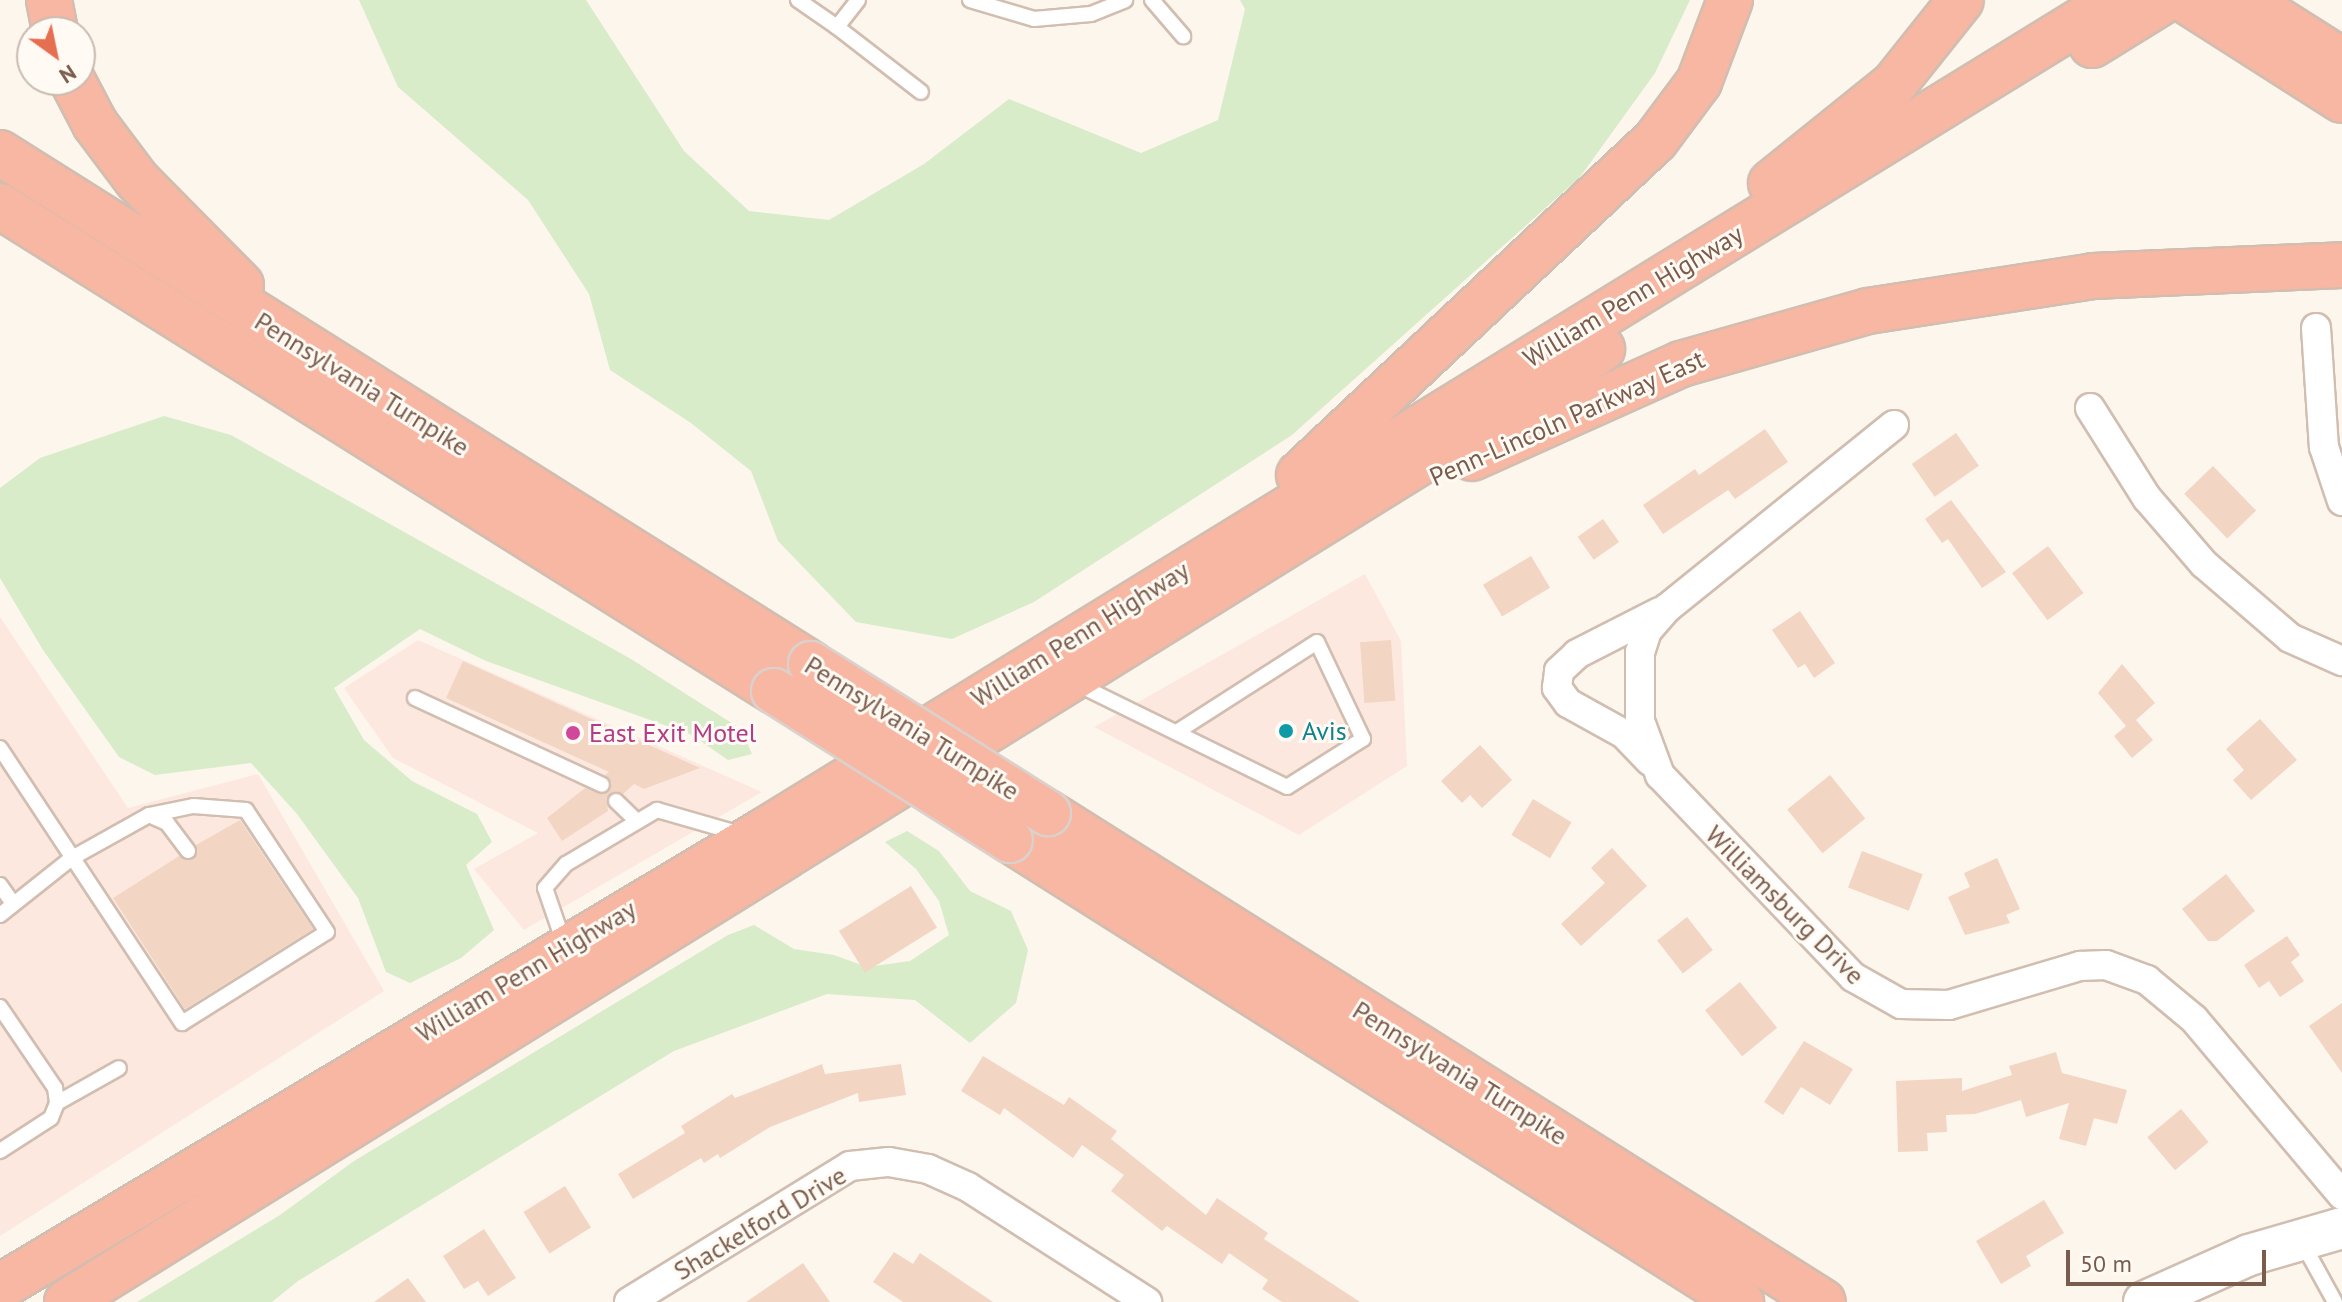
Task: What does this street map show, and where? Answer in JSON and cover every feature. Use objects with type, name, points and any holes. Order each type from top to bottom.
[{"type":"highway","points":[[1204,557],[1324,452],[1655,141],[1699,82],[1730,0]]},
{"type":"highway","name":"Penn-Lincoln Parkway East","points":[[1416,425],[1844,129],[1918,58],[1961,0]]},
{"type":"highway","name":"William Penn Highway","points":[[0,1287],[752,837],[1416,425],[2115,0]]},
{"type":"highway","name":"William Penn Highway","points":[[67,1302],[2165,0]]},
{"type":"highway","points":[[2185,0],[2244,12],[2342,61]]},
{"type":"highway","points":[[2244,12],[2342,100]]},
{"type":"highway","points":[[80,96],[95,124],[137,180],[302,346]]},
{"type":"highway","name":"Pennsylvania Turnpike","points":[[0,153],[1823,1302]]},
{"type":"highway","name":"Pennsylvania Turnpike","points":[[0,206],[1741,1302]]},
{"type":"highway","name":"Penn-Lincoln Parkway East","points":[[1279,550],[1602,397],[1728,349],[1868,311],[2018,284],[2162,271],[2342,265]]},
{"type":"main road","points":[[2144,1302],[2249,1255],[2342,1228]]},
{"type":"street","points":[[2316,328],[2324,447],[2342,501]]},
{"type":"street","points":[[2090,408],[2147,498],[2204,564],[2290,638],[2342,661]]},
{"type":"street","name":"Williamsburg Drive","points":[[1894,425],[1667,608],[1647,631],[1638,684],[1640,721],[1660,775],[1853,977],[1888,998],[1949,1005],[2080,966],[2106,965],[2147,980],[2194,1019],[2342,1195]]},
{"type":"street","points":[[1660,775],[1624,734],[1568,703],[1557,688],[1559,671],[1577,654],[1667,608]]},
{"type":"street","name":"Shackelford Drive","points":[[629,1302],[850,1166],[889,1162],[928,1169],[968,1187],[1147,1302]]},
{"type":"lane","points":[[798,0],[921,92]]},
{"type":"lane","points":[[837,27],[858,0]]},
{"type":"lane","points":[[970,0],[1034,19],[1091,14],[1125,0]]},
{"type":"lane","points":[[1152,0],[1183,36]]},
{"type":"lane","points":[[1069,680],[1287,787],[1363,739],[1317,642],[1177,732]]},
{"type":"lane","points":[[415,698],[587,773],[602,785]]},
{"type":"lane","points":[[0,748],[72,858],[182,1023],[327,932],[246,810],[193,806],[149,815],[72,858],[11,901],[0,915]]},
{"type":"lane","points":[[616,801],[637,821]]},
{"type":"lane","points":[[565,947],[547,906],[548,880],[637,821],[657,810],[752,837]]},
{"type":"lane","points":[[149,815],[167,823],[188,851]]},
{"type":"lane","points":[[0,885],[11,901]]},
{"type":"lane","points":[[0,1007],[55,1088],[57,1103],[51,1118],[0,1151]]},
{"type":"lane","points":[[57,1103],[119,1068]]},
{"type":"lane","points":[[2301,1240],[2335,1302]]},
{"type":"shaded area","points":[[1365,574],[1401,641],[1407,766],[1299,835],[1094,727]]},
{"type":"shaded area","points":[[0,617],[128,808],[258,774],[384,991],[0,1236]]},
{"type":"shaded area","points":[[418,640],[762,792],[524,930],[474,869],[538,833],[393,758],[344,688]]},
{"type":"green space","points":[[359,0],[586,0],[684,151],[749,211],[829,220],[924,164],[1009,99],[1141,153],[1218,120],[1245,9],[1240,0],[1690,0],[1655,73],[1580,177],[1292,435],[1034,602],[952,639],[856,622],[778,541],[751,471],[691,423],[610,370],[589,294],[528,200],[398,87]]},
{"type":"green space","points":[[164,416],[231,435],[631,659],[741,729],[752,754],[728,760],[692,735],[486,661],[420,629],[334,688],[364,740],[412,781],[477,814],[492,842],[466,865],[494,930],[461,958],[410,983],[386,972],[358,898],[297,814],[251,763],[155,775],[119,757],[43,650],[0,578],[0,488],[40,458]]},
{"type":"green space","points":[[907,831],[939,851],[970,891],[1011,911],[1028,950],[1016,1003],[970,1043],[915,1000],[827,994],[674,1051],[298,1281],[272,1302],[137,1302],[280,1215],[354,1161],[728,935],[754,925],[794,949],[834,955],[867,967],[910,961],[949,935],[939,901],[916,869],[885,842]]},
{"type":"building","points":[[1765,429],[1788,462],[1735,499],[1728,490],[1663,534],[1643,505],[1695,469],[1699,475]]},
{"type":"building","points":[[1956,433],[1979,466],[1935,497],[1912,464]]},
{"type":"building","points":[[2213,466],[2256,511],[2227,538],[2184,494]]},
{"type":"building","points":[[1951,500],[2006,572],[1982,588],[1948,539],[1942,543],[1925,519]]},
{"type":"building","points":[[1603,519],[1619,542],[1594,560],[1578,537]]},
{"type":"building","points":[[2048,546],[2084,593],[2048,620],[2012,573]]},
{"type":"building","points":[[1531,556],[1550,588],[1502,617],[1483,585]]},
{"type":"building","points":[[1800,611],[1835,663],[1814,678],[1805,664],[1798,668],[1772,630]]},
{"type":"building","points":[[1391,640],[1395,701],[1364,703],[1360,642]]},
{"type":"building","name":"East Exit Motel","points":[[463,661],[700,768],[644,789],[634,784],[623,794],[612,792],[606,799],[608,811],[562,841],[547,818],[585,788],[608,793],[612,783],[605,775],[609,772],[446,698]]},
{"type":"building","points":[[2122,664],[2155,703],[2136,720],[2153,740],[2132,758],[2114,736],[2126,726],[2098,693]]},
{"type":"building","points":[[2260,719],[2297,760],[2251,800],[2233,780],[2244,770],[2226,749]]},
{"type":"building","points":[[1480,745],[1512,780],[1482,808],[1470,795],[1462,803],[1441,781]]},
{"type":"building","points":[[1830,775],[1865,819],[1822,853],[1787,810]]},
{"type":"building","points":[[1533,799],[1572,822],[1550,858],[1511,835]]},
{"type":"building","points":[[240,820],[313,929],[185,1009],[113,898],[179,856],[193,859],[196,845]]},
{"type":"building","points":[[1612,848],[1647,886],[1581,946],[1561,924],[1605,883],[1591,868]]},
{"type":"building","points":[[1862,851],[1923,874],[1909,911],[1848,887]]},
{"type":"building","points":[[1997,858],[2020,909],[2006,915],[2010,923],[1965,935],[1948,897],[1970,887],[1964,873]]},
{"type":"building","points":[[2226,874],[2255,911],[2217,941],[2208,941],[2182,909]]},
{"type":"building","points":[[911,886],[937,928],[865,973],[839,931]]},
{"type":"building","points":[[1687,917],[1713,950],[1683,973],[1657,940]]},
{"type":"building","points":[[2287,936],[2300,955],[2291,962],[2304,981],[2280,997],[2269,981],[2259,988],[2244,965]]},
{"type":"building","points":[[1740,982],[1777,1028],[1742,1056],[1705,1010]]},
{"type":"building","points":[[2342,1003],[2342,1073],[2309,1026]]},
{"type":"building","points":[[1804,1041],[1853,1069],[1830,1105],[1801,1087],[1783,1115],[1764,1102]]},
{"type":"building","points":[[2056,1052],[2062,1073],[2127,1090],[2117,1124],[2094,1118],[2086,1146],[2059,1139],[2069,1103],[2026,1117],[2021,1100],[1975,1114],[1946,1115],[1947,1132],[1927,1133],[1928,1151],[1898,1152],[1896,1081],[1962,1078],[1962,1091],[2012,1075],[2009,1066]]},
{"type":"building","points":[[983,1056],[1064,1105],[1069,1097],[1117,1131],[1111,1139],[1206,1215],[1217,1198],[1268,1233],[1264,1239],[1360,1302],[1282,1302],[1262,1289],[1268,1280],[1229,1253],[1222,1264],[1167,1226],[1162,1231],[1111,1191],[1124,1175],[1082,1145],[1073,1158],[1004,1108],[1000,1115],[961,1091]]},
{"type":"building","points":[[822,1064],[825,1074],[901,1064],[906,1095],[859,1102],[858,1093],[770,1127],[720,1158],[718,1154],[704,1163],[701,1158],[633,1199],[618,1174],[685,1133],[681,1126],[732,1094],[735,1098]]},
{"type":"building","points":[[2181,1109],[2209,1142],[2175,1170],[2147,1137]]},
{"type":"building","points":[[565,1186],[591,1228],[549,1254],[523,1212]]},
{"type":"building","points":[[2044,1200],[2064,1233],[2026,1256],[2031,1266],[2001,1284],[1976,1241]]},
{"type":"building","points":[[484,1229],[516,1278],[488,1296],[478,1281],[464,1289],[443,1256]]},
{"type":"building","points":[[894,1252],[913,1264],[920,1253],[993,1302],[903,1302],[873,1282]]},
{"type":"building","points":[[803,1263],[830,1302],[746,1302]]},
{"type":"building","points":[[408,1278],[426,1302],[374,1302]]},
{"type":"place","name":"Avis","points":[[1286,731]]},
{"type":"place","name":"East Exit Motel","points":[[573,733]]}]
